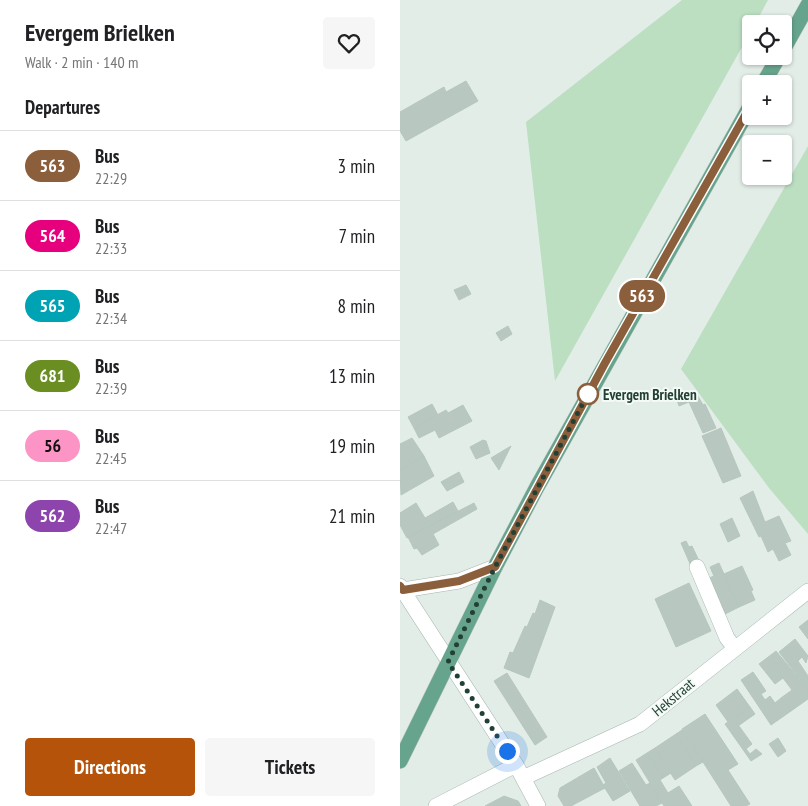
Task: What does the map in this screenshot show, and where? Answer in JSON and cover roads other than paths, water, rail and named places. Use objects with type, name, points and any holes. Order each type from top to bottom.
[{"type":"main road","points":[[792,34],[808,5]]},
{"type":"main road","points":[[400,761],[495,567],[605,363],[742,121]]},
{"type":"street","points":[[495,567],[459,581],[401,588],[520,772],[538,806]]},
{"type":"street","points":[[696,567],[728,638],[734,647]]},
{"type":"street","name":"Hekstraat","points":[[436,806],[640,724],[734,647],[808,591]]},
{"type":"place","name":"Evergem Brielken","points":[[588,394]]}]
